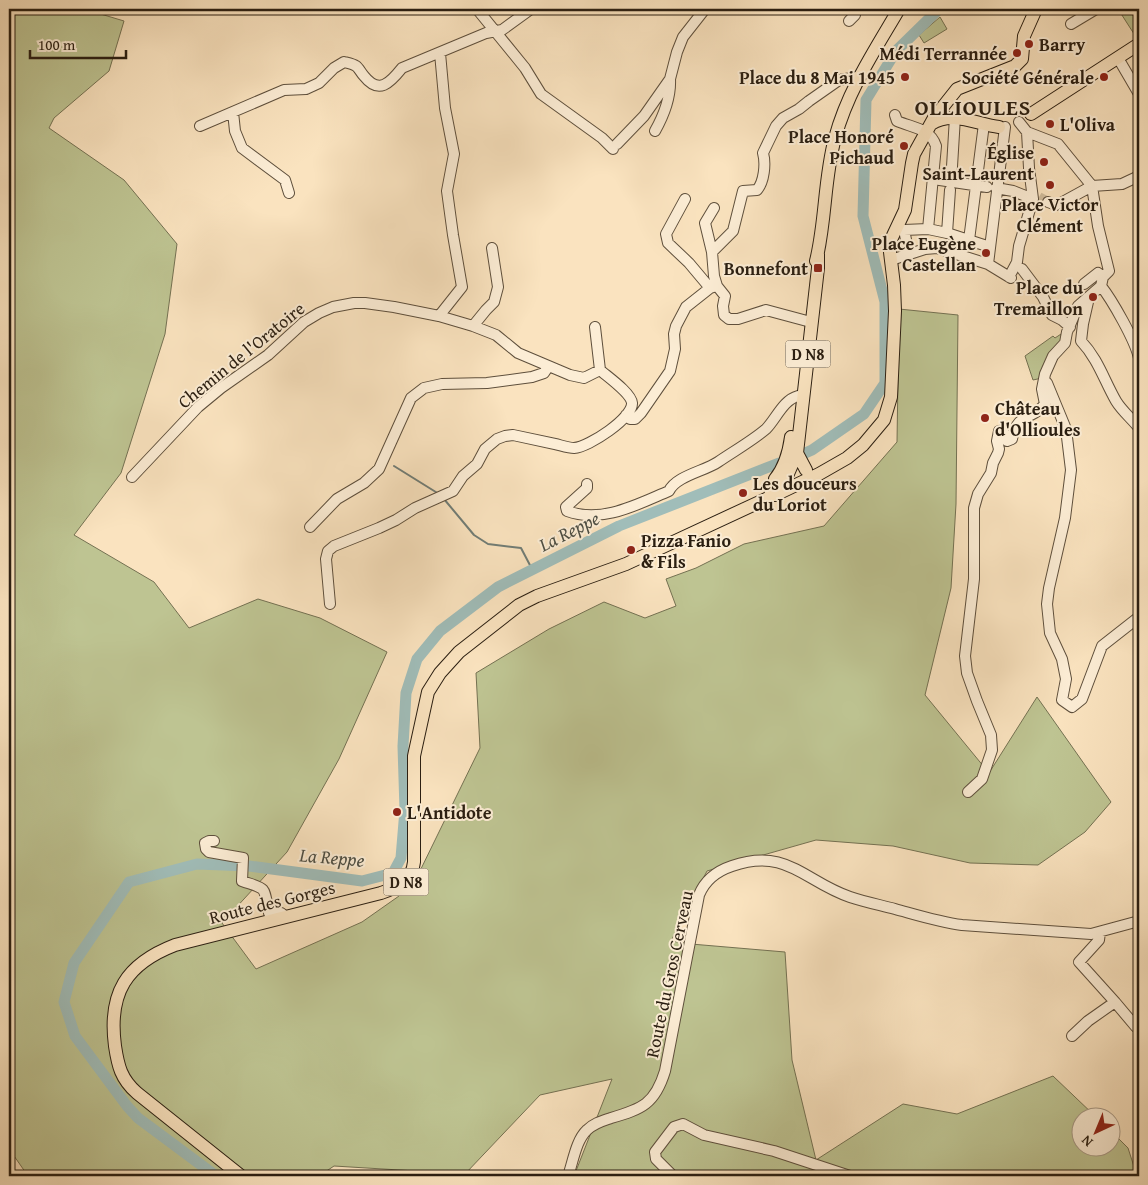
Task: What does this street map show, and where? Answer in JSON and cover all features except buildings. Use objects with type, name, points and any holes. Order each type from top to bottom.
[{"type":"main road","name":"D N8","points":[[858,77],[899,9]]},
{"type":"main road","points":[[768,498],[805,476],[830,468],[863,445],[884,420],[891,397],[895,310],[889,244],[901,228],[912,162],[929,128],[947,100],[956,90],[1020,63],[1023,56],[1024,36],[1036,9]]},
{"type":"main road","points":[[1031,114],[1139,44]]},
{"type":"main road","name":"Route des Gorges","points":[[736,512],[788,469],[797,426],[797,403],[807,322],[830,162],[835,138],[848,99],[858,77]]},
{"type":"main road","points":[[947,100],[947,108],[955,117]]},
{"type":"main road","points":[[929,128],[942,118],[955,117],[1002,127]]},
{"type":"main road","name":"Route des Gorges","points":[[242,1176],[137,1093],[124,1080],[118,1064],[114,1039],[115,1004],[120,988],[131,972],[150,957],[176,944],[386,892],[401,885],[411,875],[414,862],[414,756],[425,700],[432,684],[459,652],[527,600],[612,570],[768,498],[777,490],[797,453],[818,254]]},
{"type":"main road","points":[[797,453],[805,476]]},
{"type":"main road","points":[[788,469],[805,476]]},
{"type":"street","points":[[476,9],[525,68],[541,94],[615,147],[644,116],[670,79]]},
{"type":"street","points":[[200,126],[284,90],[306,89],[320,84],[334,68],[344,62],[356,66],[372,85],[379,86],[393,80],[402,68],[486,32],[502,30],[531,9]]},
{"type":"street","points":[[655,131],[668,103],[671,89],[670,79],[683,37],[705,9]]},
{"type":"street","points":[[849,21],[855,15],[855,9]]},
{"type":"street","points":[[1071,24],[1096,9]]},
{"type":"street","points":[[439,316],[462,287],[447,191],[454,154],[445,108],[440,53]]},
{"type":"street","points":[[1118,58],[1139,94]]},
{"type":"street","points":[[712,252],[732,232],[743,191],[757,190],[760,186],[765,163],[763,153],[776,126],[783,118],[799,109],[808,100],[839,80],[858,77]]},
{"type":"street","points":[[233,112],[235,131],[242,148],[285,180],[289,193]]},
{"type":"street","points":[[988,264],[994,188],[1002,127],[1019,122],[1031,114]]},
{"type":"street","points":[[894,115],[897,121],[929,128],[936,146],[928,229]]},
{"type":"street","points":[[947,233],[955,117]]},
{"type":"street","points":[[968,792],[982,779],[992,750],[992,735],[977,701],[965,656],[974,579],[974,508],[978,494],[991,473],[998,453],[997,441],[999,431],[1003,430],[1007,441],[1012,439],[1021,419],[1040,410],[1045,404],[1042,389],[1053,356],[1065,343],[1078,306],[1086,301],[1103,284],[1109,271],[1098,226],[1092,186],[1058,144],[1027,132],[1019,122]]},
{"type":"street","points":[[969,240],[984,124]]},
{"type":"street","points":[[1027,132],[1028,158],[1047,201]]},
{"type":"street","points":[[933,179],[950,185],[977,185],[1013,191],[1047,201],[1092,186],[1122,184],[1139,176]]},
{"type":"street","points":[[685,199],[666,234],[668,243],[713,287],[725,296],[724,315],[729,318],[744,318],[766,310],[807,322]]},
{"type":"street","points":[[1047,201],[1018,246],[1019,265],[1044,297],[1052,315],[1070,327]]},
{"type":"street","points":[[626,415],[630,419],[634,419],[641,413],[665,380],[670,371],[676,349],[674,334],[676,326],[690,303],[713,287],[712,252],[705,223],[714,208]]},
{"type":"street","points":[[909,254],[901,228],[928,229],[947,233],[990,248]]},
{"type":"street","points":[[473,326],[494,302],[498,287],[492,248]]},
{"type":"street","points":[[891,260],[925,249],[937,248],[962,260],[988,264],[1010,278],[1019,265]]},
{"type":"street","points":[[1084,284],[1098,273],[1139,354]]},
{"type":"street","points":[[1086,301],[1081,341],[1099,366],[1117,403],[1139,428]]},
{"type":"street","name":"Chemin de l'Oratoire","points":[[132,477],[198,407],[221,388],[268,355],[304,322],[333,307],[359,303],[394,306],[439,316],[496,335],[518,353],[570,376],[584,378],[600,370]]},
{"type":"street","points":[[330,604],[326,559],[328,551],[334,546],[379,528],[415,508],[453,491],[464,476],[477,464],[485,449],[496,439],[513,435],[573,448],[587,445],[606,434],[626,415],[632,402],[628,395],[600,370],[595,327]]},
{"type":"street","points":[[310,527],[337,500],[364,483],[379,469],[411,398],[416,392],[442,384],[487,383],[532,376],[544,373],[548,366]]},
{"type":"street","points":[[1044,380],[1066,430],[1071,470],[1065,518],[1048,588],[1047,604],[1050,633],[1062,659],[1066,679],[1062,700],[1072,706],[1082,699],[1102,646],[1139,617]]},
{"type":"street","points":[[587,484],[587,488],[566,507],[568,511],[587,514],[622,511],[670,491],[672,486],[684,478],[716,463],[766,428],[789,401],[797,403]]},
{"type":"street","points":[[214,841],[205,843],[206,849],[209,852],[243,858],[242,881],[261,886],[269,913],[277,912],[286,917]]},
{"type":"street","name":"Route du Gros Cerveau","points":[[568,1176],[586,1131],[597,1123],[636,1111],[645,1106],[653,1098],[660,1086],[665,1071],[699,895],[702,888],[712,877],[726,868],[744,862],[764,860],[780,863],[793,867],[832,890],[850,897],[944,923],[1081,934],[1100,932],[1139,921]]},
{"type":"street","points":[[1100,932],[1099,940],[1080,962],[1136,1028]]},
{"type":"street","points":[[1072,1036],[1088,1021],[1115,1002]]},
{"type":"street","points":[[672,1176],[656,1159],[655,1152],[674,1127],[683,1124],[704,1135],[774,1151],[850,1176]]},
{"type":"green space","points":[[9,9],[84,9],[124,21],[109,71],[54,118],[49,128],[124,180],[177,244],[165,334],[121,473],[74,535],[154,582],[189,628],[258,599],[320,618],[387,652],[339,759],[287,852],[222,923],[256,969],[362,922],[399,896],[417,877],[480,748],[476,673],[549,629],[604,602],[645,618],[676,606],[666,579],[696,568],[744,544],[824,526],[897,442],[899,309],[958,315],[956,504],[951,588],[925,695],[989,773],[1037,697],[1111,802],[1085,832],[1038,865],[970,863],[893,846],[816,840],[707,871],[671,941],[785,952],[792,1060],[816,1160],[903,1104],[957,1114],[1053,1076],[1087,1108],[1070,1108],[1070,1158],[1120,1158],[1120,1140],[1128,1148],[1137,1176],[574,1176],[612,1079],[540,1095],[465,1174],[334,1166],[319,1176],[28,1176],[12,1153],[9,1152]]},
{"type":"green space","points":[[1118,9],[1129,9],[1139,25],[1139,35],[1136,37]]},
{"type":"green space","points":[[940,17],[947,29],[924,43],[919,35]]},
{"type":"green space","points":[[1061,334],[1062,342],[1042,378],[1033,380],[1025,356],[1053,336],[1055,338]]},
{"type":"waterway","name":"La Reppe","points":[[803,454],[812,450],[864,414],[885,383],[885,302],[863,216],[866,100],[896,51],[939,9]]},
{"type":"waterway","name":"La Reppe","points":[[216,1176],[138,1118],[127,1106],[75,1036],[64,1002],[74,963],[129,882],[197,864],[249,866],[362,881],[393,873],[401,858],[405,810],[403,746],[406,693],[417,659],[440,631],[498,587],[619,526],[779,463]]},
{"type":"waterway","points":[[394,466],[439,494]]},
{"type":"waterway","points":[[444,499],[474,535],[488,544],[521,548],[532,569]]},
{"type":"tunnel","points":[[1039,197],[1048,202]]},
{"type":"place","name":"Barry","points":[[1029,44]]},
{"type":"place","name":"Médi Terrannée","points":[[1017,53]]},
{"type":"place","name":"Place du 8 Mai 1945","points":[[905,77]]},
{"type":"place","name":"Société Générale","points":[[1104,77]]},
{"type":"place","name":"L'Oliva","points":[[1050,124]]},
{"type":"place","name":"Place Honoré Pichaud","points":[[904,146]]},
{"type":"place","name":"Église Saint-Laurent","points":[[1044,162]]},
{"type":"place","name":"Place Victor Clément","points":[[1050,185]]},
{"type":"place","name":"Place Eugène Castellan","points":[[986,253]]},
{"type":"place","name":"Bonnefont","points":[[818,268]]},
{"type":"place","name":"Place du Tremaillon","points":[[1093,297]]},
{"type":"place","name":"Château d'Ollioules","points":[[985,418]]},
{"type":"place","name":"Les douceurs du Loriot","points":[[743,493]]},
{"type":"place","name":"Pizza Fanio & Fils","points":[[631,550]]},
{"type":"place","name":"L'Antidote","points":[[397,812]]},
{"type":"district","name":"OLLIOULES","points":[[973,107]]}]
